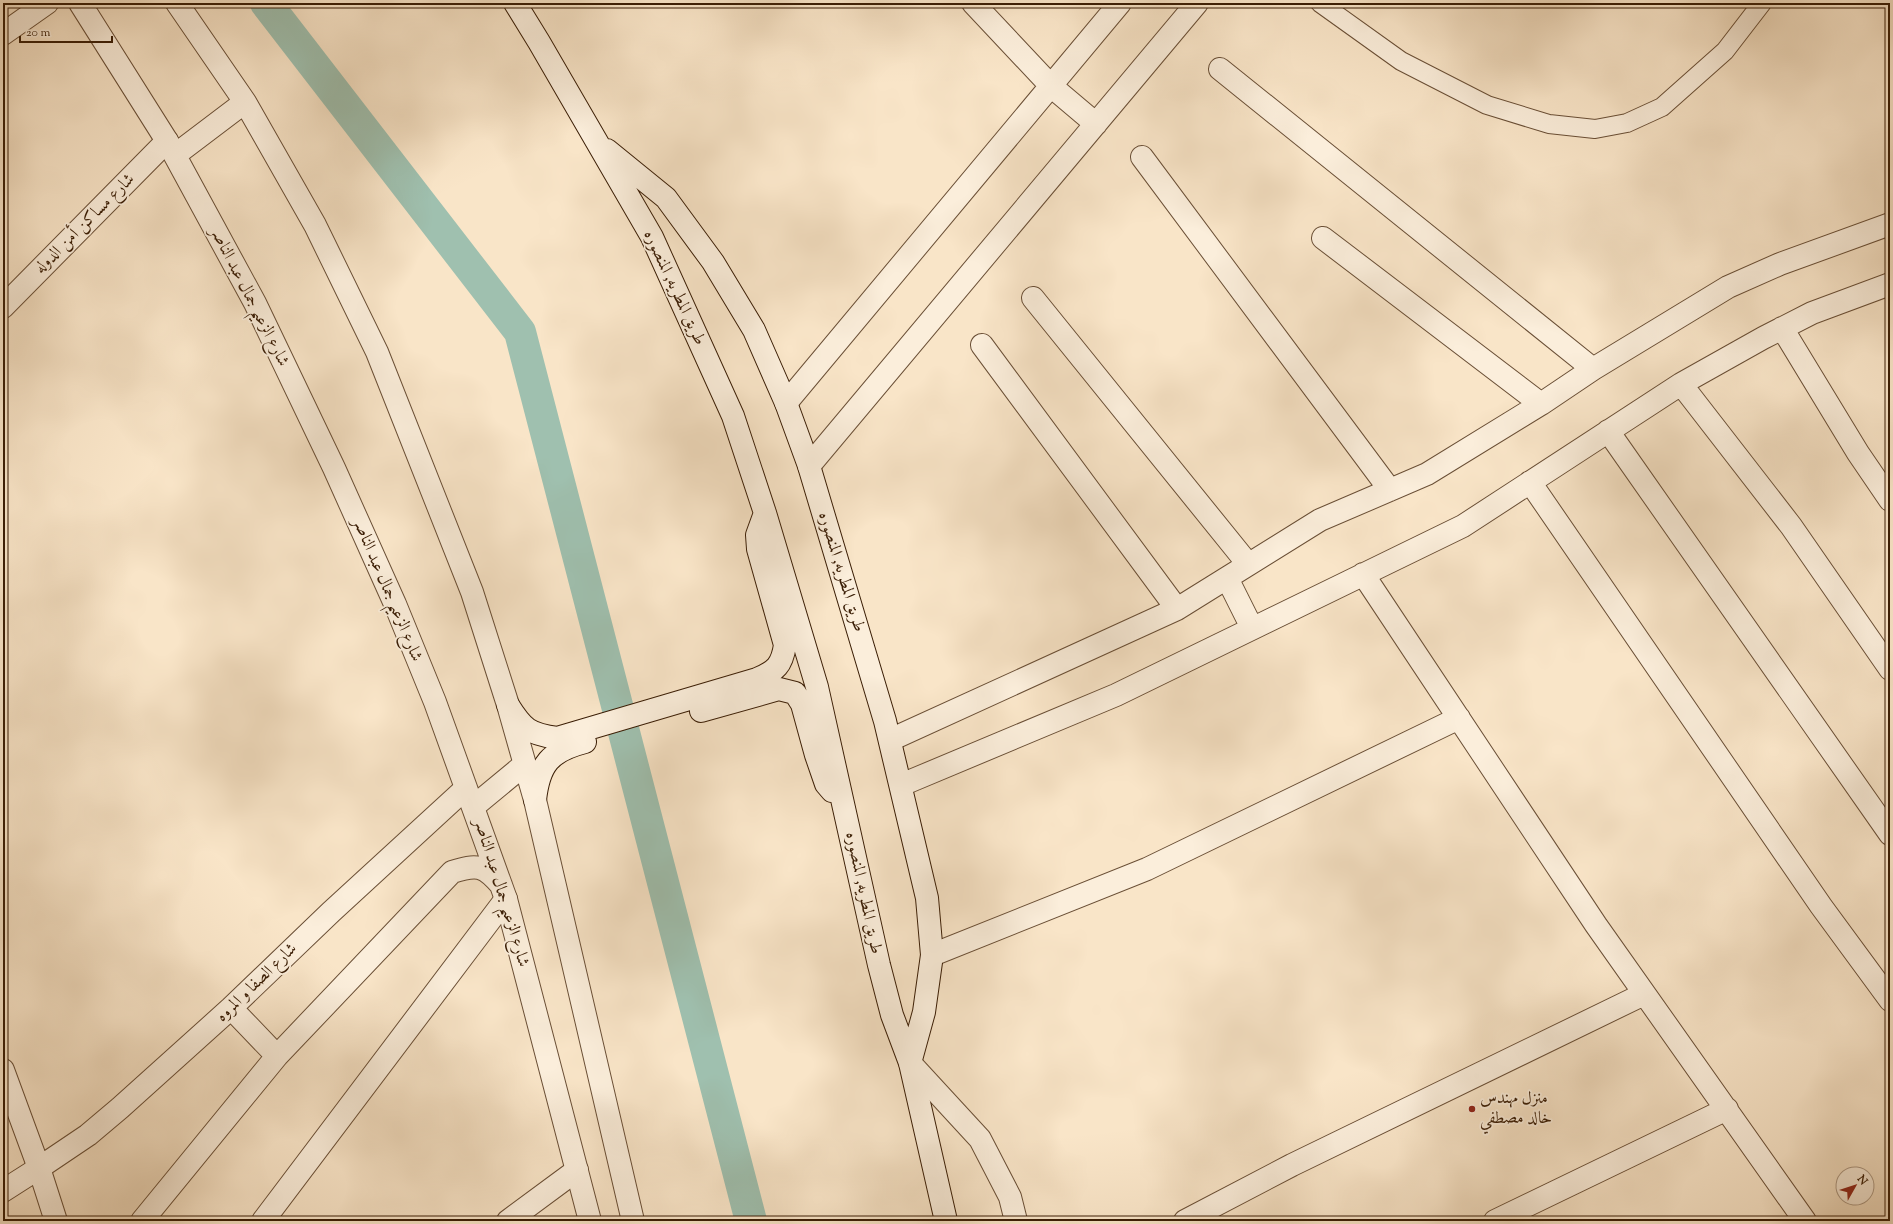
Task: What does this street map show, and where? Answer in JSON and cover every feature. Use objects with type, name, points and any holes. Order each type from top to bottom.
[{"type":"street","points":[[3,34],[47,3]]},
{"type":"street","name":"شارع الزعيم جمال عبد الناصر","points":[[80,3],[171,148],[255,303],[334,468],[395,604],[435,702],[504,892],[590,1221]]},
{"type":"street","points":[[177,3],[245,102],[315,225],[377,352],[472,592],[508,705],[535,800],[633,1221]]},
{"type":"street","name":"طريق المطريه, المنصوره","points":[[515,3],[652,237],[732,416],[765,513],[810,661],[845,808],[879,965],[892,1014],[910,1063],[946,1221]]},
{"type":"street","points":[[973,3],[1052,86],[1096,124]]},
{"type":"street","points":[[786,403],[1120,3]]},
{"type":"street","points":[[808,466],[1197,3]]},
{"type":"street","points":[[1220,69],[1593,368]]},
{"type":"street","name":"شارع مساكن أمن الدوله","points":[[3,307],[171,148],[245,102]]},
{"type":"street","name":"طريق المطريه, المنصوره","points":[[597,142],[666,198],[713,262],[754,330],[786,403],[808,466],[883,713],[927,898],[932,955],[924,1012],[910,1063]]},
{"type":"street","points":[[1142,157],[1390,490]]},
{"type":"street","points":[[890,740],[1177,609],[1320,520],[1427,474],[1541,404],[1593,368],[1728,287],[1780,264],[1890,224]]},
{"type":"street","points":[[1323,238],[1541,404]]},
{"type":"street","points":[[901,785],[1116,695],[1463,526],[1681,384],[1812,313],[1890,284]]},
{"type":"street","points":[[1033,298],[1248,564]]},
{"type":"street","points":[[1782,328],[1858,453],[1890,500]]},
{"type":"street","points":[[982,345],[1177,609]]},
{"type":"street","points":[[1681,384],[1790,526],[1890,669]]},
{"type":"street","points":[[1608,431],[1890,834]]},
{"type":"street","points":[[1530,482],[1821,906],[1890,1000]]},
{"type":"street","points":[[760,686],[782,660],[785,645],[758,549],[757,535],[765,513]]},
{"type":"street","points":[[1363,574],[1596,925],[1805,1221]]},
{"type":"street","points":[[1227,578],[1252,628]]},
{"type":"street","points":[[508,705],[519,723],[536,735],[557,738],[579,737],[760,686],[794,693],[802,704],[816,755],[826,784],[845,808]]},
{"type":"street","points":[[932,955],[1147,868],[1459,718]]},
{"type":"street","points":[[535,800],[537,780],[546,762],[561,749],[579,737]]},
{"type":"street","name":"شارع الصفا و المروه","points":[[3,1191],[88,1135],[232,1008],[331,912],[470,798],[525,764]]},
{"type":"street","points":[[142,1221],[277,1056],[452,872],[470,866],[489,871],[504,892],[262,1221]]},
{"type":"street","points":[[1185,1221],[1292,1165],[1644,994]]},
{"type":"street","points":[[232,1008],[277,1056]]},
{"type":"street","points":[[910,1063],[980,1139],[1010,1197],[1016,1221]]},
{"type":"street","points":[[3,1070],[39,1168],[56,1221]]},
{"type":"street","points":[[1495,1221],[1727,1109]]},
{"type":"street","points":[[508,1221],[577,1170]]},
{"type":"lane","points":[[1320,3],[1401,61],[1486,105],[1549,124],[1595,129],[1628,123],[1662,107],[1725,52],[1762,3]]},
{"type":"waterway","points":[[266,3],[520,332],[751,1221]]},
{"type":"place","name":"منزل مهندس خالد مصطفي","points":[[1472,1109]]}]
